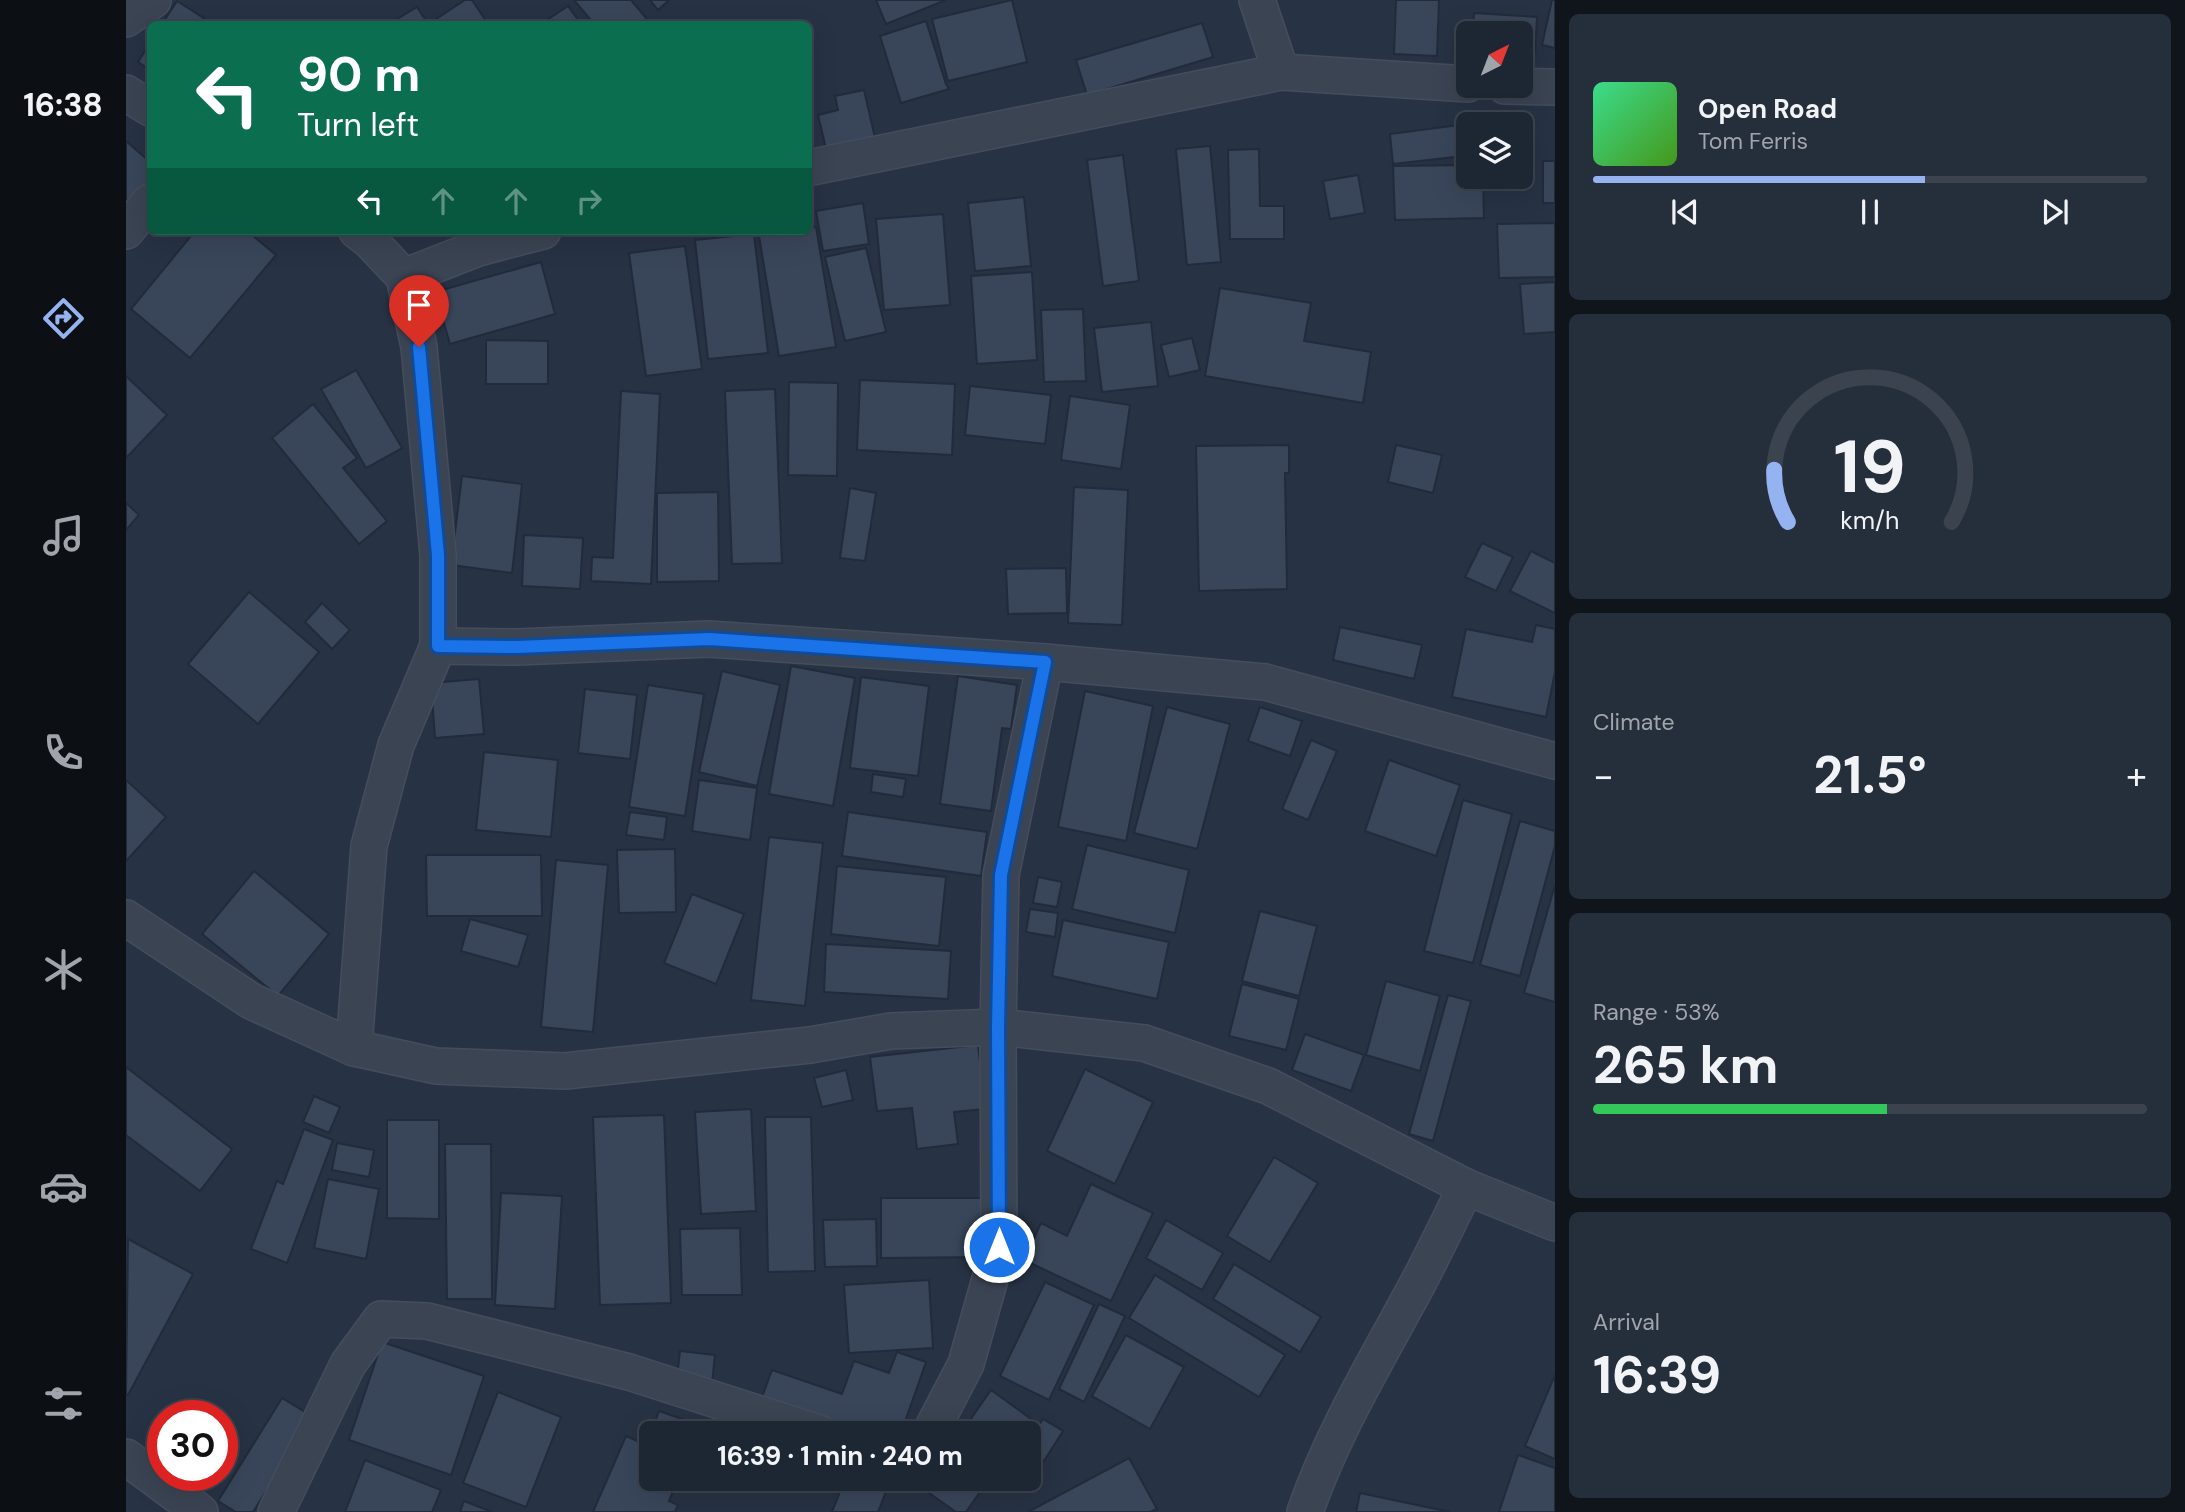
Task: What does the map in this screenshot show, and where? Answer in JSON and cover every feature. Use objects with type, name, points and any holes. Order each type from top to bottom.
[{"type":"street","points":[[126,19],[153,0]]},
{"type":"street","points":[[1257,0],[1280,72]]},
{"type":"street","points":[[812,167],[1280,72],[1456,82]]},
{"type":"street","points":[[1533,87],[1555,87]]},
{"type":"street","points":[[126,93],[147,106]]},
{"type":"street","points":[[126,231],[147,206]]},
{"type":"street","points":[[354,1048],[369,846],[396,745],[438,646],[437,541],[419,347],[404,276],[363,235]]},
{"type":"street","points":[[404,276],[478,248],[528,235]]},
{"type":"street","points":[[438,646],[517,647],[709,639],[1045,662],[1265,682],[1553,755]]},
{"type":"street","points":[[936,1421],[966,1364],[999,1247],[998,1027],[1001,875],[1045,662]]},
{"type":"street","points":[[126,918],[251,1001],[354,1048],[436,1066],[565,1071],[810,1045],[891,1031],[998,1027],[1144,1044],[1268,1086],[1466,1187],[1555,1223]]},
{"type":"street","points":[[1305,1512],[1318,1473],[1368,1371],[1419,1282],[1466,1187]]},
{"type":"street","points":[[276,1512],[348,1364],[381,1320],[427,1321],[629,1372],[782,1421]]},
{"type":"street","points":[[126,1457],[201,1512]]},
{"type":"building","points":[[465,0],[472,0],[486,21],[433,21]]},
{"type":"building","points":[[574,0],[631,0],[648,21],[592,21]]},
{"type":"building","points":[[650,0],[669,0],[658,10]]},
{"type":"building","points":[[876,0],[946,0],[886,24]]},
{"type":"building","points":[[1012,0],[1027,62],[948,81],[932,19]]},
{"type":"building","points":[[1396,0],[1439,0],[1437,56],[1394,54]]},
{"type":"building","points":[[1552,0],[1555,0],[1555,48],[1542,45]]},
{"type":"building","points":[[177,1],[205,19],[203,21],[164,21]]},
{"type":"building","points":[[568,6],[579,21],[546,21]]},
{"type":"building","points":[[417,7],[426,21],[394,21]]},
{"type":"building","points":[[1474,13],[1537,17],[1535,53],[1533,21],[1474,21]]},
{"type":"building","points":[[926,21],[949,89],[901,103],[880,36]]},
{"type":"building","points":[[1202,23],[1213,57],[1087,95],[1076,60]]},
{"type":"building","points":[[147,48],[147,68],[138,62]]},
{"type":"building","points":[[864,90],[876,142],[827,153],[818,115],[838,110],[835,96]]},
{"type":"building","points":[[1456,125],[1456,157],[1393,164],[1390,134]]},
{"type":"building","points":[[126,141],[147,159],[147,184],[126,209]]},
{"type":"building","points":[[1210,146],[1221,262],[1187,265],[1176,149]]},
{"type":"building","points":[[1259,149],[1260,206],[1284,206],[1284,239],[1230,239],[1228,150]]},
{"type":"building","points":[[1123,155],[1139,281],[1103,286],[1087,160]]},
{"type":"building","points":[[1543,161],[1555,161],[1555,203],[1543,203]]},
{"type":"building","points":[[1456,165],[1456,189],[1483,189],[1484,218],[1395,220],[1393,166]]},
{"type":"building","points":[[1358,175],[1365,213],[1330,219],[1323,181]]},
{"type":"building","points":[[1024,197],[1031,266],[975,271],[968,203]]},
{"type":"building","points":[[863,203],[869,244],[823,251],[816,211]]},
{"type":"building","points":[[943,214],[950,305],[884,310],[876,219]]},
{"type":"building","points":[[1555,223],[1555,277],[1499,278],[1497,224]]},
{"type":"building","points":[[816,227],[836,347],[779,356],[759,236],[812,235],[812,228]]},
{"type":"building","points":[[192,235],[252,235],[276,255],[190,358],[131,309]]},
{"type":"building","points":[[754,235],[768,353],[708,359],[695,240]]},
{"type":"building","points":[[685,246],[702,369],[646,376],[629,253]]},
{"type":"building","points":[[866,248],[886,332],[845,341],[825,257]]},
{"type":"building","points":[[541,262],[555,314],[450,344],[435,292]]},
{"type":"building","points":[[1032,272],[1037,360],[977,364],[971,276]]},
{"type":"building","points":[[1555,282],[1555,332],[1524,334],[1520,284]]},
{"type":"building","points":[[1220,288],[1311,303],[1304,341],[1371,352],[1363,403],[1205,376]]},
{"type":"building","points":[[1083,309],[1086,381],[1044,382],[1041,310]]},
{"type":"building","points":[[1151,322],[1158,386],[1102,392],[1094,328]]},
{"type":"building","points":[[1192,338],[1200,370],[1169,377],[1161,345]]},
{"type":"building","points":[[486,340],[548,341],[548,384],[486,384]]},
{"type":"building","points":[[356,370],[402,448],[366,468],[321,389]]},
{"type":"building","points":[[126,376],[167,415],[126,458]]},
{"type":"building","points":[[860,380],[955,384],[952,455],[857,450]]},
{"type":"building","points":[[789,382],[838,383],[837,476],[788,475]]},
{"type":"building","points":[[970,386],[1051,395],[1045,444],[965,435]]},
{"type":"building","points":[[775,389],[782,563],[732,564],[725,391]]},
{"type":"building","points":[[621,391],[660,394],[651,584],[591,581],[592,557],[613,558]]},
{"type":"building","points":[[1070,396],[1130,405],[1121,469],[1061,460]]},
{"type":"building","points":[[313,404],[357,458],[343,468],[387,521],[359,544],[272,438]]},
{"type":"building","points":[[1289,445],[1289,473],[1285,473],[1287,589],[1199,591],[1196,446]]},
{"type":"building","points":[[1396,445],[1442,455],[1433,493],[1388,482]]},
{"type":"building","points":[[462,476],[522,484],[512,573],[451,565]]},
{"type":"building","points":[[1074,487],[1128,490],[1122,625],[1068,623]]},
{"type":"building","points":[[850,488],[876,493],[865,561],[840,558]]},
{"type":"building","points":[[718,492],[719,581],[657,582],[657,493]]},
{"type":"building","points":[[126,503],[139,515],[126,530]]},
{"type":"building","points":[[524,535],[583,538],[580,589],[522,586]]},
{"type":"building","points":[[1482,543],[1513,557],[1496,591],[1465,577]]},
{"type":"building","points":[[1531,551],[1555,563],[1555,613],[1510,591]]},
{"type":"building","points":[[1066,568],[1067,613],[1008,614],[1006,569]]},
{"type":"building","points":[[249,592],[319,652],[258,724],[188,664]]},
{"type":"building","points":[[322,603],[350,630],[332,649],[305,622]]},
{"type":"building","points":[[1536,625],[1555,629],[1555,672],[1546,717],[1452,697],[1466,629],[1532,642]]},
{"type":"building","points":[[1340,627],[1422,645],[1414,679],[1333,660]]},
{"type":"building","points":[[791,666],[855,678],[833,806],[769,794]]},
{"type":"building","points":[[722,671],[780,685],[757,786],[699,772]]},
{"type":"building","points":[[958,676],[1017,685],[1011,729],[1002,728],[991,811],[940,804]]},
{"type":"building","points":[[861,677],[929,686],[918,776],[850,768]]},
{"type":"building","points":[[479,679],[484,734],[435,738],[431,683]]},
{"type":"building","points":[[648,685],[704,694],[685,816],[629,807]]},
{"type":"building","points":[[585,689],[637,695],[630,759],[578,753]]},
{"type":"building","points":[[1085,691],[1153,706],[1126,841],[1058,827]]},
{"type":"building","points":[[1167,707],[1230,724],[1197,849],[1134,833]]},
{"type":"building","points":[[1260,707],[1302,721],[1290,756],[1248,741]]},
{"type":"building","points":[[1311,740],[1337,751],[1308,820],[1282,809]]},
{"type":"building","points":[[484,752],[558,760],[551,837],[476,830]]},
{"type":"building","points":[[1389,760],[1460,785],[1436,856],[1365,831]]},
{"type":"building","points":[[873,774],[906,779],[903,797],[871,792]]},
{"type":"building","points":[[126,780],[166,817],[126,861]]},
{"type":"building","points":[[699,780],[757,788],[750,840],[692,831]]},
{"type":"building","points":[[1463,800],[1512,814],[1473,963],[1424,951]]},
{"type":"building","points":[[630,812],[667,817],[664,840],[626,835]]},
{"type":"building","points":[[848,812],[987,832],[981,876],[842,856]]},
{"type":"building","points":[[1520,821],[1555,831],[1555,846],[1520,976],[1480,965]]},
{"type":"building","points":[[769,837],[823,843],[805,1006],[751,1000]]},
{"type":"building","points":[[1087,845],[1189,870],[1175,933],[1072,909]]},
{"type":"building","points":[[675,849],[676,912],[619,913],[617,850]]},
{"type":"building","points":[[426,855],[541,855],[542,916],[427,916]]},
{"type":"building","points":[[556,860],[608,865],[593,1032],[541,1027]]},
{"type":"building","points":[[837,866],[946,877],[939,946],[831,934]]},
{"type":"building","points":[[254,871],[329,934],[278,996],[202,934]]},
{"type":"building","points":[[1038,877],[1062,882],[1057,907],[1033,903]]},
{"type":"building","points":[[1555,885],[1555,1002],[1524,993]]},
{"type":"building","points":[[692,894],[744,914],[716,984],[664,963]]},
{"type":"building","points":[[1030,909],[1058,913],[1055,937],[1026,932]]},
{"type":"building","points":[[1260,911],[1317,926],[1299,996],[1242,981]]},
{"type":"building","points":[[470,919],[528,935],[518,967],[461,951]]},
{"type":"building","points":[[1063,920],[1169,942],[1157,999],[1052,976]]},
{"type":"building","points":[[826,944],[951,951],[948,999],[824,992]]},
{"type":"building","points":[[1386,981],[1440,996],[1420,1071],[1366,1055]]},
{"type":"building","points":[[1242,984],[1299,999],[1286,1050],[1229,1036]]},
{"type":"building","points":[[1448,995],[1471,1001],[1433,1141],[1409,1134]]},
{"type":"building","points":[[1305,1034],[1364,1055],[1351,1091],[1292,1070]]},
{"type":"building","points":[[978,1045],[985,1109],[954,1112],[958,1144],[917,1149],[912,1108],[877,1111],[870,1057]]},
{"type":"building","points":[[126,1067],[232,1149],[200,1191],[126,1135]]},
{"type":"building","points":[[1085,1069],[1153,1102],[1115,1184],[1047,1151]]},
{"type":"building","points":[[846,1070],[853,1100],[822,1107],[814,1078]]},
{"type":"building","points":[[314,1096],[340,1107],[329,1133],[303,1122]]},
{"type":"building","points":[[751,1109],[756,1211],[701,1214],[695,1112]]},
{"type":"building","points":[[664,1115],[671,1303],[600,1305],[593,1117]]},
{"type":"building","points":[[765,1117],[811,1117],[815,1271],[768,1272]]},
{"type":"building","points":[[387,1120],[439,1120],[439,1219],[387,1218]]},
{"type":"building","points":[[304,1129],[333,1140],[287,1263],[251,1249],[277,1181],[283,1184]]},
{"type":"building","points":[[337,1143],[374,1150],[369,1177],[332,1170]]},
{"type":"building","points":[[445,1144],[491,1144],[492,1299],[447,1299]]},
{"type":"building","points":[[1274,1157],[1318,1183],[1270,1262],[1227,1236]]},
{"type":"building","points":[[328,1179],[379,1189],[366,1259],[314,1248]]},
{"type":"building","points":[[1091,1184],[1153,1213],[1111,1301],[1024,1260],[1041,1223],[1067,1236]]},
{"type":"building","points":[[501,1193],[562,1196],[555,1309],[495,1305]]},
{"type":"building","points":[[881,1198],[984,1198],[984,1257],[881,1258]]},
{"type":"building","points":[[876,1219],[877,1266],[825,1267],[823,1220]]},
{"type":"building","points":[[1166,1220],[1223,1253],[1202,1290],[1146,1258]]},
{"type":"building","points":[[740,1228],[742,1295],[682,1295],[680,1229]]},
{"type":"building","points":[[128,1239],[193,1274],[128,1395],[126,1394]]},
{"type":"building","points":[[1234,1264],[1321,1317],[1300,1352],[1213,1299]]},
{"type":"building","points":[[1155,1275],[1285,1355],[1259,1397],[1129,1318]]},
{"type":"building","points":[[929,1280],[933,1348],[849,1353],[844,1285]]},
{"type":"building","points":[[1045,1282],[1094,1305],[1049,1400],[1000,1376]]},
{"type":"building","points":[[1099,1304],[1125,1316],[1084,1402],[1059,1389]]},
{"type":"building","points":[[1126,1335],[1184,1367],[1150,1429],[1092,1396]]},
{"type":"building","points":[[382,1342],[484,1376],[451,1475],[349,1440]]},
{"type":"building","points":[[680,1351],[715,1355],[712,1383],[677,1378]]},
{"type":"building","points":[[897,1352],[926,1362],[905,1421],[830,1421],[762,1397],[772,1370],[842,1394],[854,1361],[889,1373]]},
{"type":"building","points":[[1555,1375],[1555,1459],[1525,1446]]},
{"type":"building","points":[[991,1390],[1031,1419],[1030,1421],[969,1421]]},
{"type":"building","points":[[498,1392],[561,1417],[526,1507],[463,1483]]},
{"type":"building","points":[[282,1398],[313,1417],[253,1512],[236,1512],[218,1501],[224,1491],[238,1491],[238,1469]]},
{"type":"building","points":[[659,1411],[688,1421],[655,1421]]},
{"type":"building","points":[[1043,1419],[1063,1431],[1041,1465]]},
{"type":"building","points":[[626,1436],[639,1442],[639,1491],[673,1491],[669,1501],[678,1505],[675,1512],[593,1512]]},
{"type":"building","points":[[1518,1455],[1555,1468],[1555,1512],[1499,1512]]},
{"type":"building","points":[[1129,1458],[1157,1509],[1150,1512],[1028,1512]]},
{"type":"building","points":[[365,1460],[441,1490],[432,1512],[345,1512]]},
{"type":"building","points":[[840,1491],[886,1491],[878,1512],[832,1512]]},
{"type":"building","points":[[926,1491],[981,1491],[966,1512],[956,1512]]},
{"type":"building","points":[[1360,1493],[1450,1512],[1356,1512]]},
{"type":"building","points":[[464,1501],[492,1512],[460,1512]]},
{"type":"route","points":[[419,347],[438,555],[438,646],[517,647],[709,639],[1045,662],[1001,875],[998,1027],[999,1247]]}]
